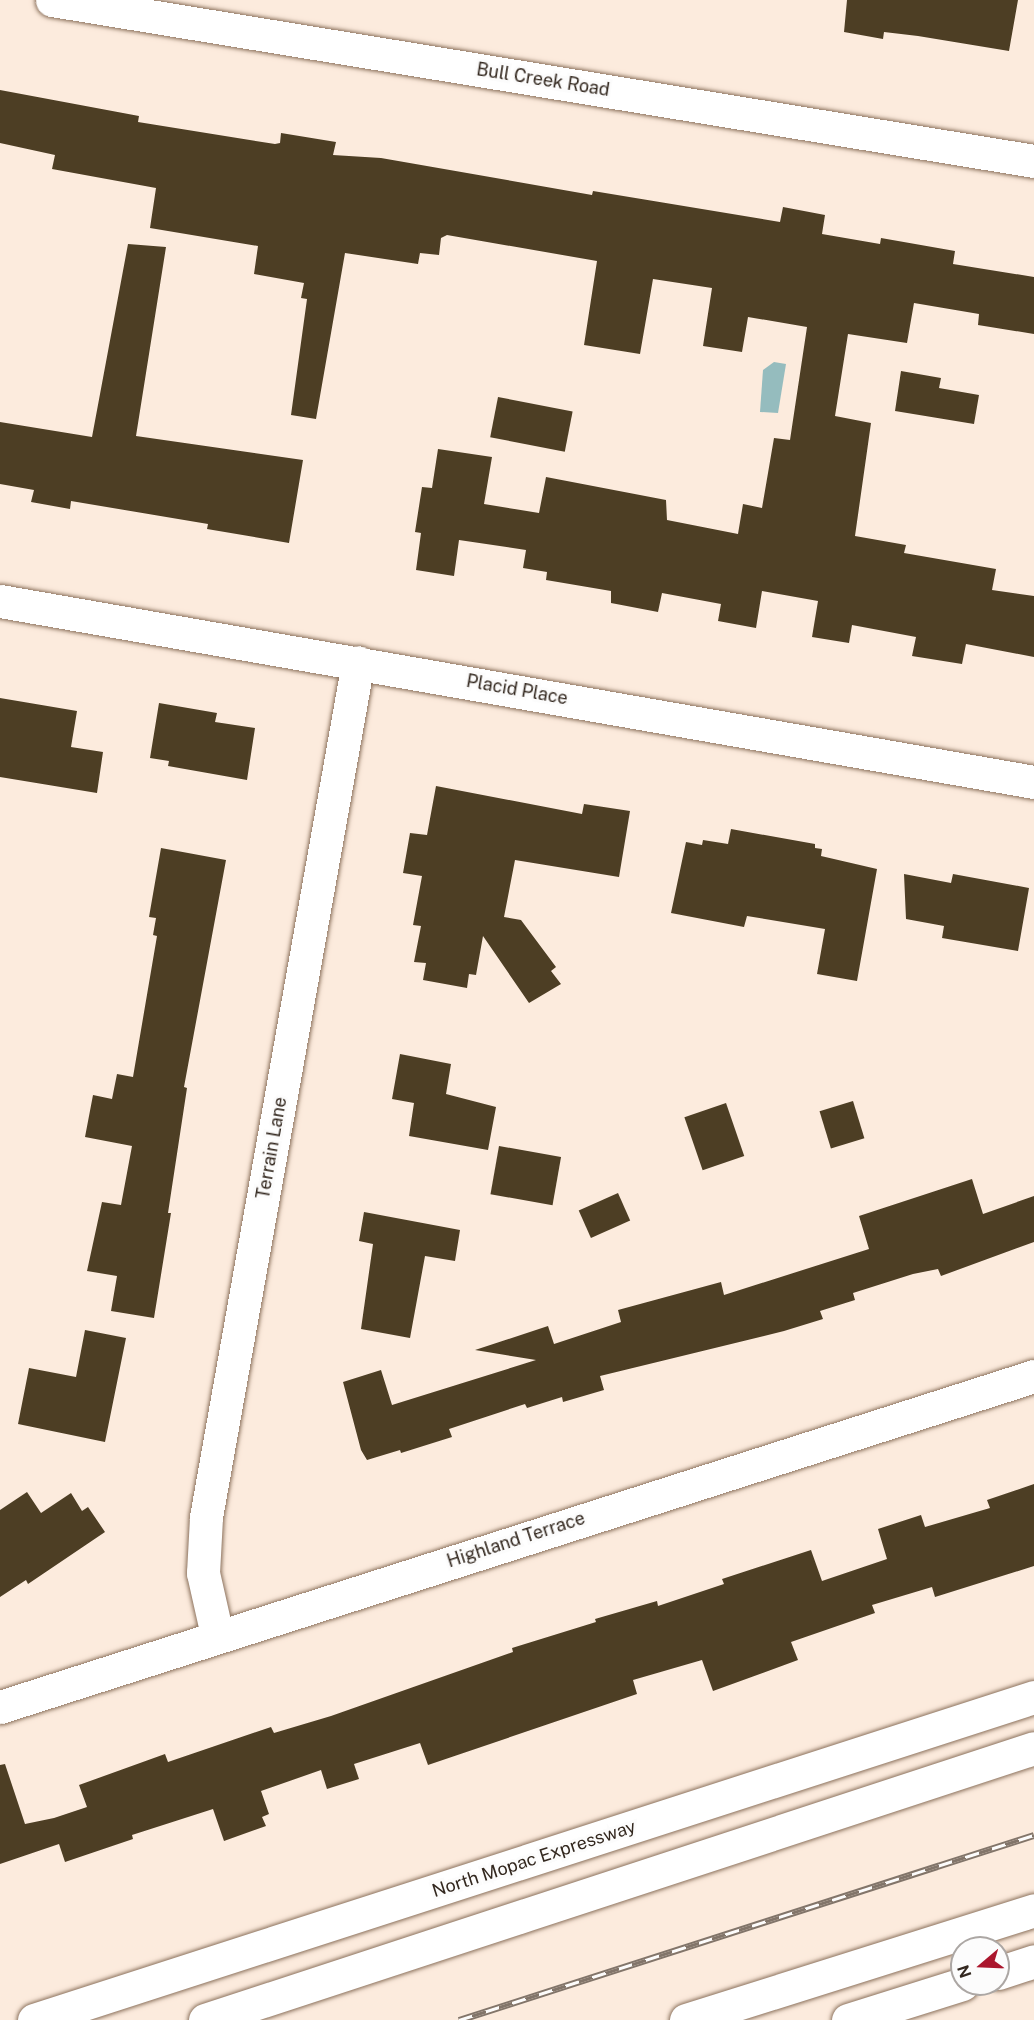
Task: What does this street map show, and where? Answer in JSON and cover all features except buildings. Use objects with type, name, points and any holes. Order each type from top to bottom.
[{"type":"main road","name":"Bull Creek Road","points":[[51,0],[1034,161]]},
{"type":"main road","name":"Placid Place","points":[[0,601],[1034,782]]},
{"type":"main road","name":"Terrain Lane","points":[[217,1635],[203,1573],[206,1517],[358,662]]},
{"type":"main road","name":"Highland Terrace","points":[[0,1707],[217,1635],[1034,1376]]},
{"type":"main road","name":"North Mopac Expressway","points":[[34,2020],[1034,1697]]},
{"type":"main road","points":[[205,2020],[1034,1748]]},
{"type":"main road","points":[[686,2020],[1034,1910]]},
{"type":"main road","points":[[1010,1968],[1034,1961]]},
{"type":"main road","points":[[848,2020],[950,1988]]},
{"type":"water","points":[[774,362],[786,364],[778,413],[760,412],[763,370]]},
{"type":"railway","points":[[459,2020],[1034,1835]]}]
